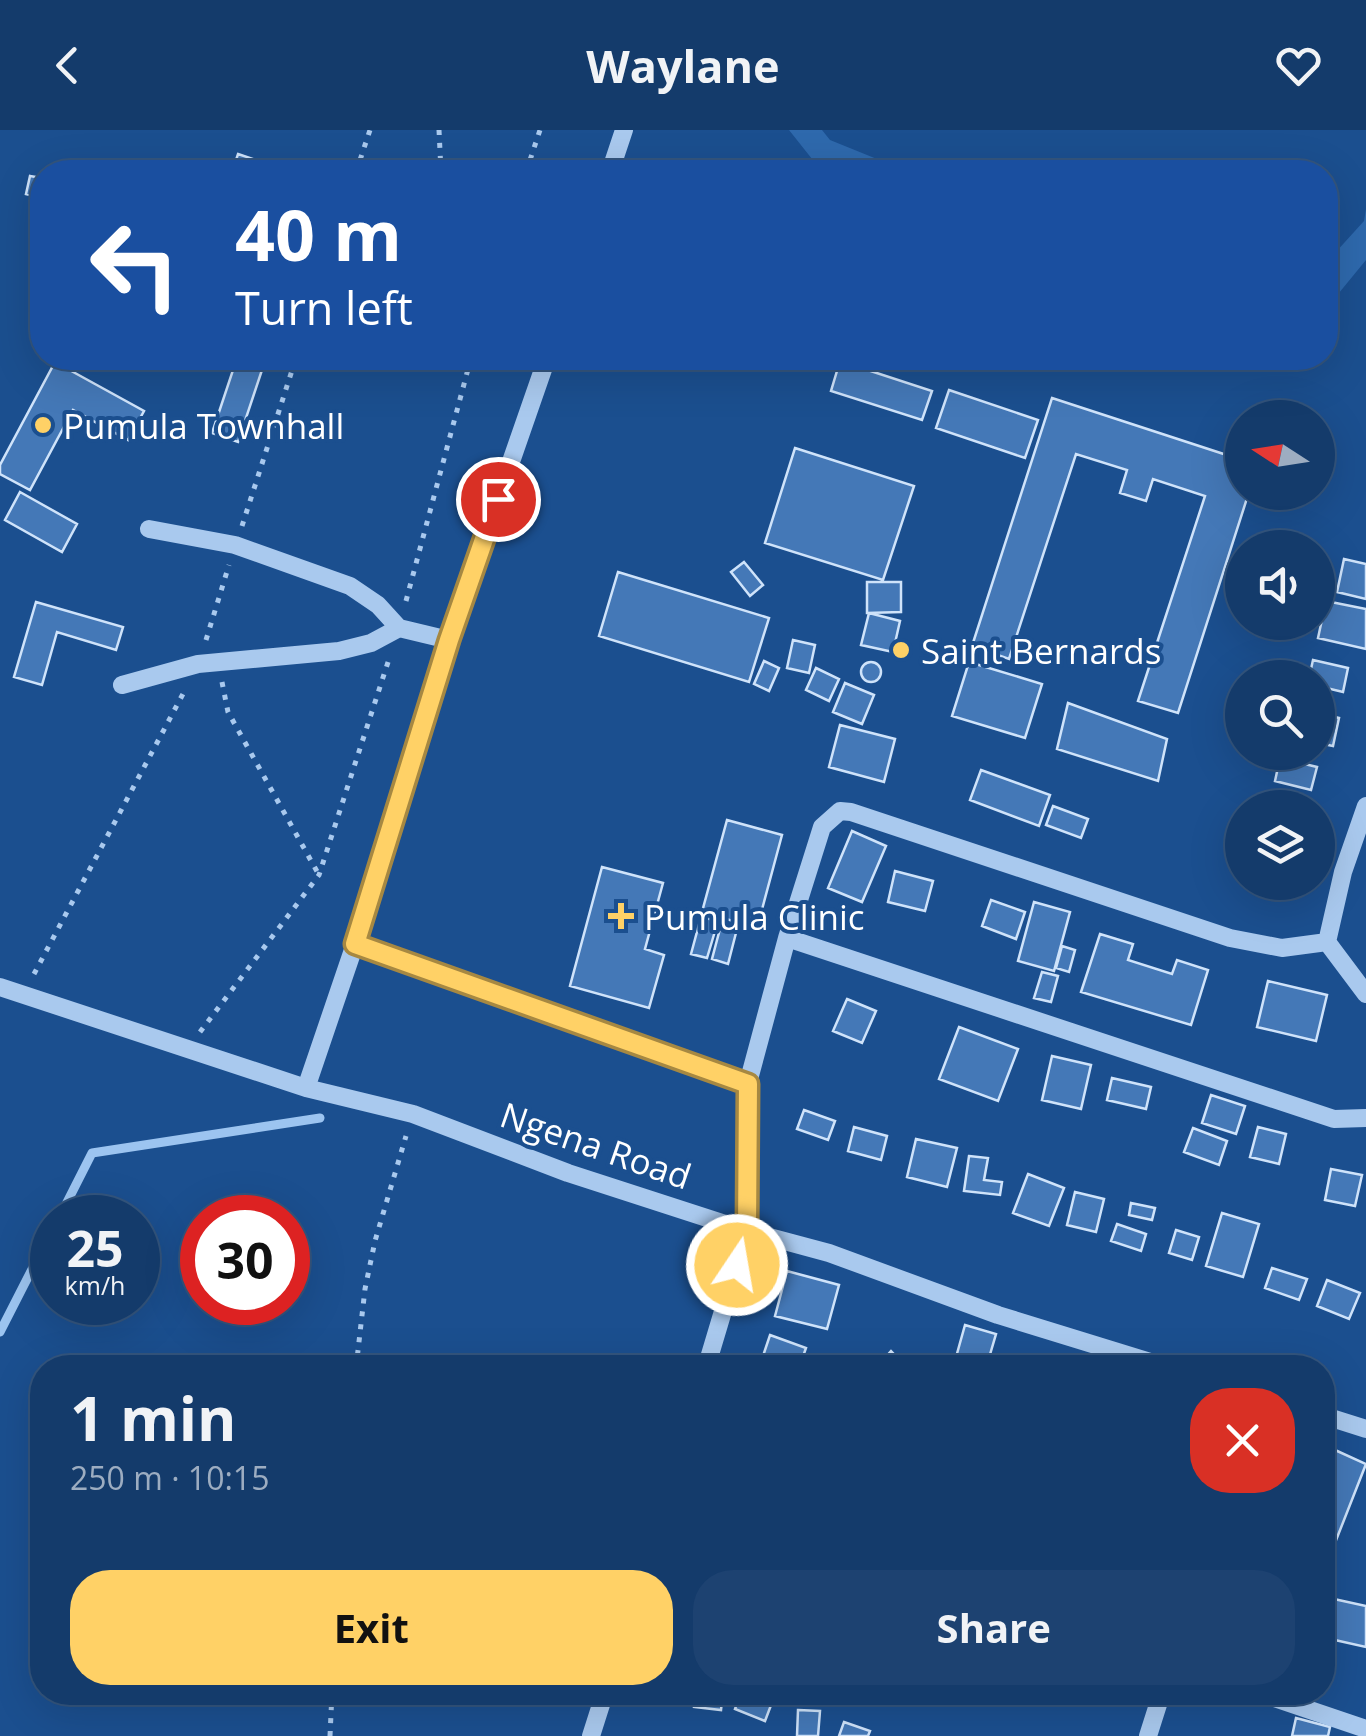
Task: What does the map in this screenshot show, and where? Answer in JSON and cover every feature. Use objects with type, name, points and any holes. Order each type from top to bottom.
[{"type":"street","points":[[614,160],[624,130]]},
{"type":"street","points":[[306,1088],[449,640],[544,370]]},
{"type":"street","points":[[149,529],[236,545],[350,586],[378,605],[399,628],[449,640]]},
{"type":"street","points":[[122,684],[198,664],[339,650],[371,643],[399,628]]},
{"type":"street","points":[[1327,942],[1366,806]]},
{"type":"street","points":[[710,1355],[747,1231],[748,1084],[822,827],[831,816],[851,812],[1230,938],[1282,948],[1327,942]]},
{"type":"street","points":[[788,938],[1334,1119],[1366,1118]]},
{"type":"street","points":[[1327,942],[1366,994]]},
{"type":"street","points":[[355,944],[748,1084]]},
{"type":"street","name":"Ngena Road","points":[[0,987],[306,1088],[412,1114],[568,1173],[830,1254],[998,1315],[1128,1355]]},
{"type":"street","points":[[1335,1419],[1366,1429]]},
{"type":"street","points":[[591,1736],[601,1705]]},
{"type":"street","points":[[1148,1736],[1158,1705]]},
{"type":"street","points":[[1295,1705],[1366,1729]]},
{"type":"path","points":[[360,160],[370,130]]},
{"type":"path","points":[[439,130],[440,160]]},
{"type":"path","points":[[530,160],[540,130]]},
{"type":"path","points":[[186,1050],[319,876],[399,628],[468,370]]},
{"type":"path","points":[[224,664],[222,687],[228,712],[319,876]]},
{"type":"path","points":[[358,1355],[365,1290],[376,1241],[412,1114]]},
{"type":"path","points":[[330,1736],[331,1705]]},
{"type":"shaded area","points":[[789,130],[822,130],[830,140],[879,160],[813,160]]},
{"type":"shaded area","points":[[1366,209],[1366,260],[1338,294],[1338,250],[1364,221]]},
{"type":"building","name":"Pumula Townhall","points":[[51,370],[70,370],[144,411],[128,440],[73,410],[30,490],[0,474],[0,465]]},
{"type":"building","points":[[233,370],[262,370],[238,442],[212,433]]},
{"type":"building","points":[[837,370],[868,370],[932,391],[922,420],[831,391]]},
{"type":"building","points":[[949,390],[1038,420],[1025,458],[936,428]]},
{"type":"building","points":[[1052,398],[1225,454],[1225,510],[1243,510],[1237,530],[1225,530],[1225,567],[1178,713],[1138,701],[1205,496],[1153,479],[1146,501],[1120,493],[1127,470],[1076,454],[1009,659],[972,646]]},
{"type":"building","points":[[795,448],[914,486],[883,580],[765,543]]},
{"type":"building","points":[[20,492],[77,524],[62,552],[5,520]]},
{"type":"building","points":[[1344,559],[1366,564],[1366,599],[1337,592]]},
{"type":"building","points":[[744,562],[763,585],[750,596],[731,572]]},
{"type":"building","points":[[618,572],[769,618],[749,682],[599,636]]},
{"type":"building","points":[[867,582],[901,582],[901,612],[867,613]]},
{"type":"building","points":[[36,602],[123,627],[116,650],[57,632],[42,685],[14,677]]},
{"type":"building","points":[[1335,603],[1366,609],[1366,649],[1327,640],[1335,640]]},
{"type":"building","points":[[869,613],[900,621],[893,652],[861,645]]},
{"type":"building","points":[[793,640],[815,645],[809,673],[787,668]]},
{"type":"building","points":[[764,661],[779,668],[769,691],[754,684]]},
{"type":"building","points":[[867,662],[875,662],[881,672],[875,682],[867,682],[861,676],[861,668]]},
{"type":"building","points":[[969,662],[1042,684],[1025,738],[952,716]]},
{"type":"building","points":[[1335,665],[1348,668],[1343,692],[1335,690]]},
{"type":"building","points":[[816,668],[839,679],[829,701],[806,690]]},
{"type":"building","points":[[845,683],[874,695],[862,724],[833,712]]},
{"type":"building","points":[[1068,703],[1167,739],[1158,781],[1057,749]]},
{"type":"building","points":[[840,725],[895,739],[884,782],[829,767]]},
{"type":"building","points":[[981,770],[1050,795],[1039,826],[970,800]]},
{"type":"building","points":[[1277,770],[1316,770],[1311,790],[1275,781]]},
{"type":"building","points":[[1053,806],[1088,819],[1081,838],[1046,825]]},
{"type":"building","points":[[727,820],[782,835],[757,928],[702,912]]},
{"type":"building","points":[[852,831],[886,846],[862,902],[828,888]]},
{"type":"building","name":"Pumula Clinic","points":[[602,867],[663,883],[645,949],[664,955],[649,1008],[570,986]]},
{"type":"building","points":[[895,871],[933,881],[925,911],[888,902]]},
{"type":"building","points":[[991,900],[1025,912],[1016,939],[982,926]]},
{"type":"building","points":[[1034,902],[1070,912],[1054,971],[1018,961]]},
{"type":"building","points":[[701,917],[718,921],[707,958],[691,954]]},
{"type":"building","points":[[721,925],[737,929],[728,964],[712,959]]},
{"type":"building","points":[[1100,934],[1133,944],[1128,960],[1172,974],[1177,960],[1208,970],[1191,1025],[1081,992]]},
{"type":"building","points":[[1062,946],[1075,950],[1069,972],[1056,968]]},
{"type":"building","points":[[1042,972],[1058,976],[1051,1002],[1034,998]]},
{"type":"building","points":[[1268,981],[1327,995],[1316,1041],[1257,1027]]},
{"type":"building","points":[[847,999],[876,1011],[862,1043],[833,1031]]},
{"type":"building","points":[[959,1027],[1018,1049],[998,1101],[939,1079]]},
{"type":"building","points":[[1052,1056],[1091,1065],[1081,1109],[1042,1100]]},
{"type":"building","points":[[1112,1078],[1151,1087],[1146,1109],[1107,1100]]},
{"type":"building","points":[[1211,1095],[1245,1106],[1236,1134],[1202,1123]]},
{"type":"building","points":[[804,1110],[835,1121],[828,1140],[797,1129]]},
{"type":"building","points":[[854,1127],[887,1136],[881,1160],[848,1151]]},
{"type":"building","points":[[1258,1127],[1286,1134],[1279,1164],[1250,1157]]},
{"type":"building","points":[[1193,1128],[1227,1141],[1219,1165],[1184,1152]]},
{"type":"building","points":[[916,1139],[957,1148],[947,1187],[907,1177]]},
{"type":"building","points":[[969,1156],[988,1158],[984,1180],[1002,1182],[1000,1195],[964,1191]]},
{"type":"building","points":[[1331,1169],[1362,1175],[1355,1206],[1325,1200]]},
{"type":"building","points":[[1028,1174],[1064,1188],[1049,1226],[1013,1213]]},
{"type":"building","points":[[1075,1192],[1104,1199],[1096,1232],[1067,1225]]},
{"type":"building","points":[[1131,1203],[1155,1208],[1152,1220],[1129,1215]]},
{"type":"building","points":[[1222,1213],[1259,1224],[1243,1277],[1206,1266]]},
{"type":"building","points":[[1117,1224],[1146,1234],[1141,1251],[1111,1241]]},
{"type":"building","points":[[1176,1230],[1199,1237],[1192,1260],[1169,1253]]},
{"type":"building","points":[[1272,1268],[1307,1279],[1299,1300],[1265,1288]]},
{"type":"building","points":[[787,1271],[839,1285],[827,1329],[775,1316]]},
{"type":"building","points":[[1327,1280],[1360,1293],[1349,1319],[1317,1306]]},
{"type":"building","points":[[965,1325],[996,1334],[990,1355],[957,1355]]},
{"type":"building","points":[[770,1335],[806,1348],[804,1355],[763,1355]]},
{"type":"building","points":[[1335,1450],[1366,1464],[1335,1543]]},
{"type":"building","points":[[1335,1599],[1366,1606],[1366,1647],[1335,1640]]},
{"type":"building","points":[[694,1705],[722,1705],[721,1710]]},
{"type":"building","points":[[736,1705],[771,1705],[765,1721],[735,1709]]},
{"type":"building","points":[[798,1710],[820,1711],[818,1736],[797,1736]]},
{"type":"building","points":[[1296,1718],[1330,1727],[1328,1736],[1292,1736]]},
{"type":"building","points":[[844,1722],[870,1731],[868,1736],[839,1736]]},
{"type":"waterway","points":[[71,1195],[92,1153],[320,1118]]},
{"type":"waterway","points":[[0,1332],[30,1273]]},
{"type":"place","name":"Pumula Townhall","points":[[43,425]]},
{"type":"place","name":"Saint Bernards","points":[[901,650]]},
{"type":"place","name":"Pumula Clinic","points":[[621,916]]},
{"type":"route","points":[[498,499],[449,640],[355,944],[748,1084],[747,1231],[737,1265]]}]
